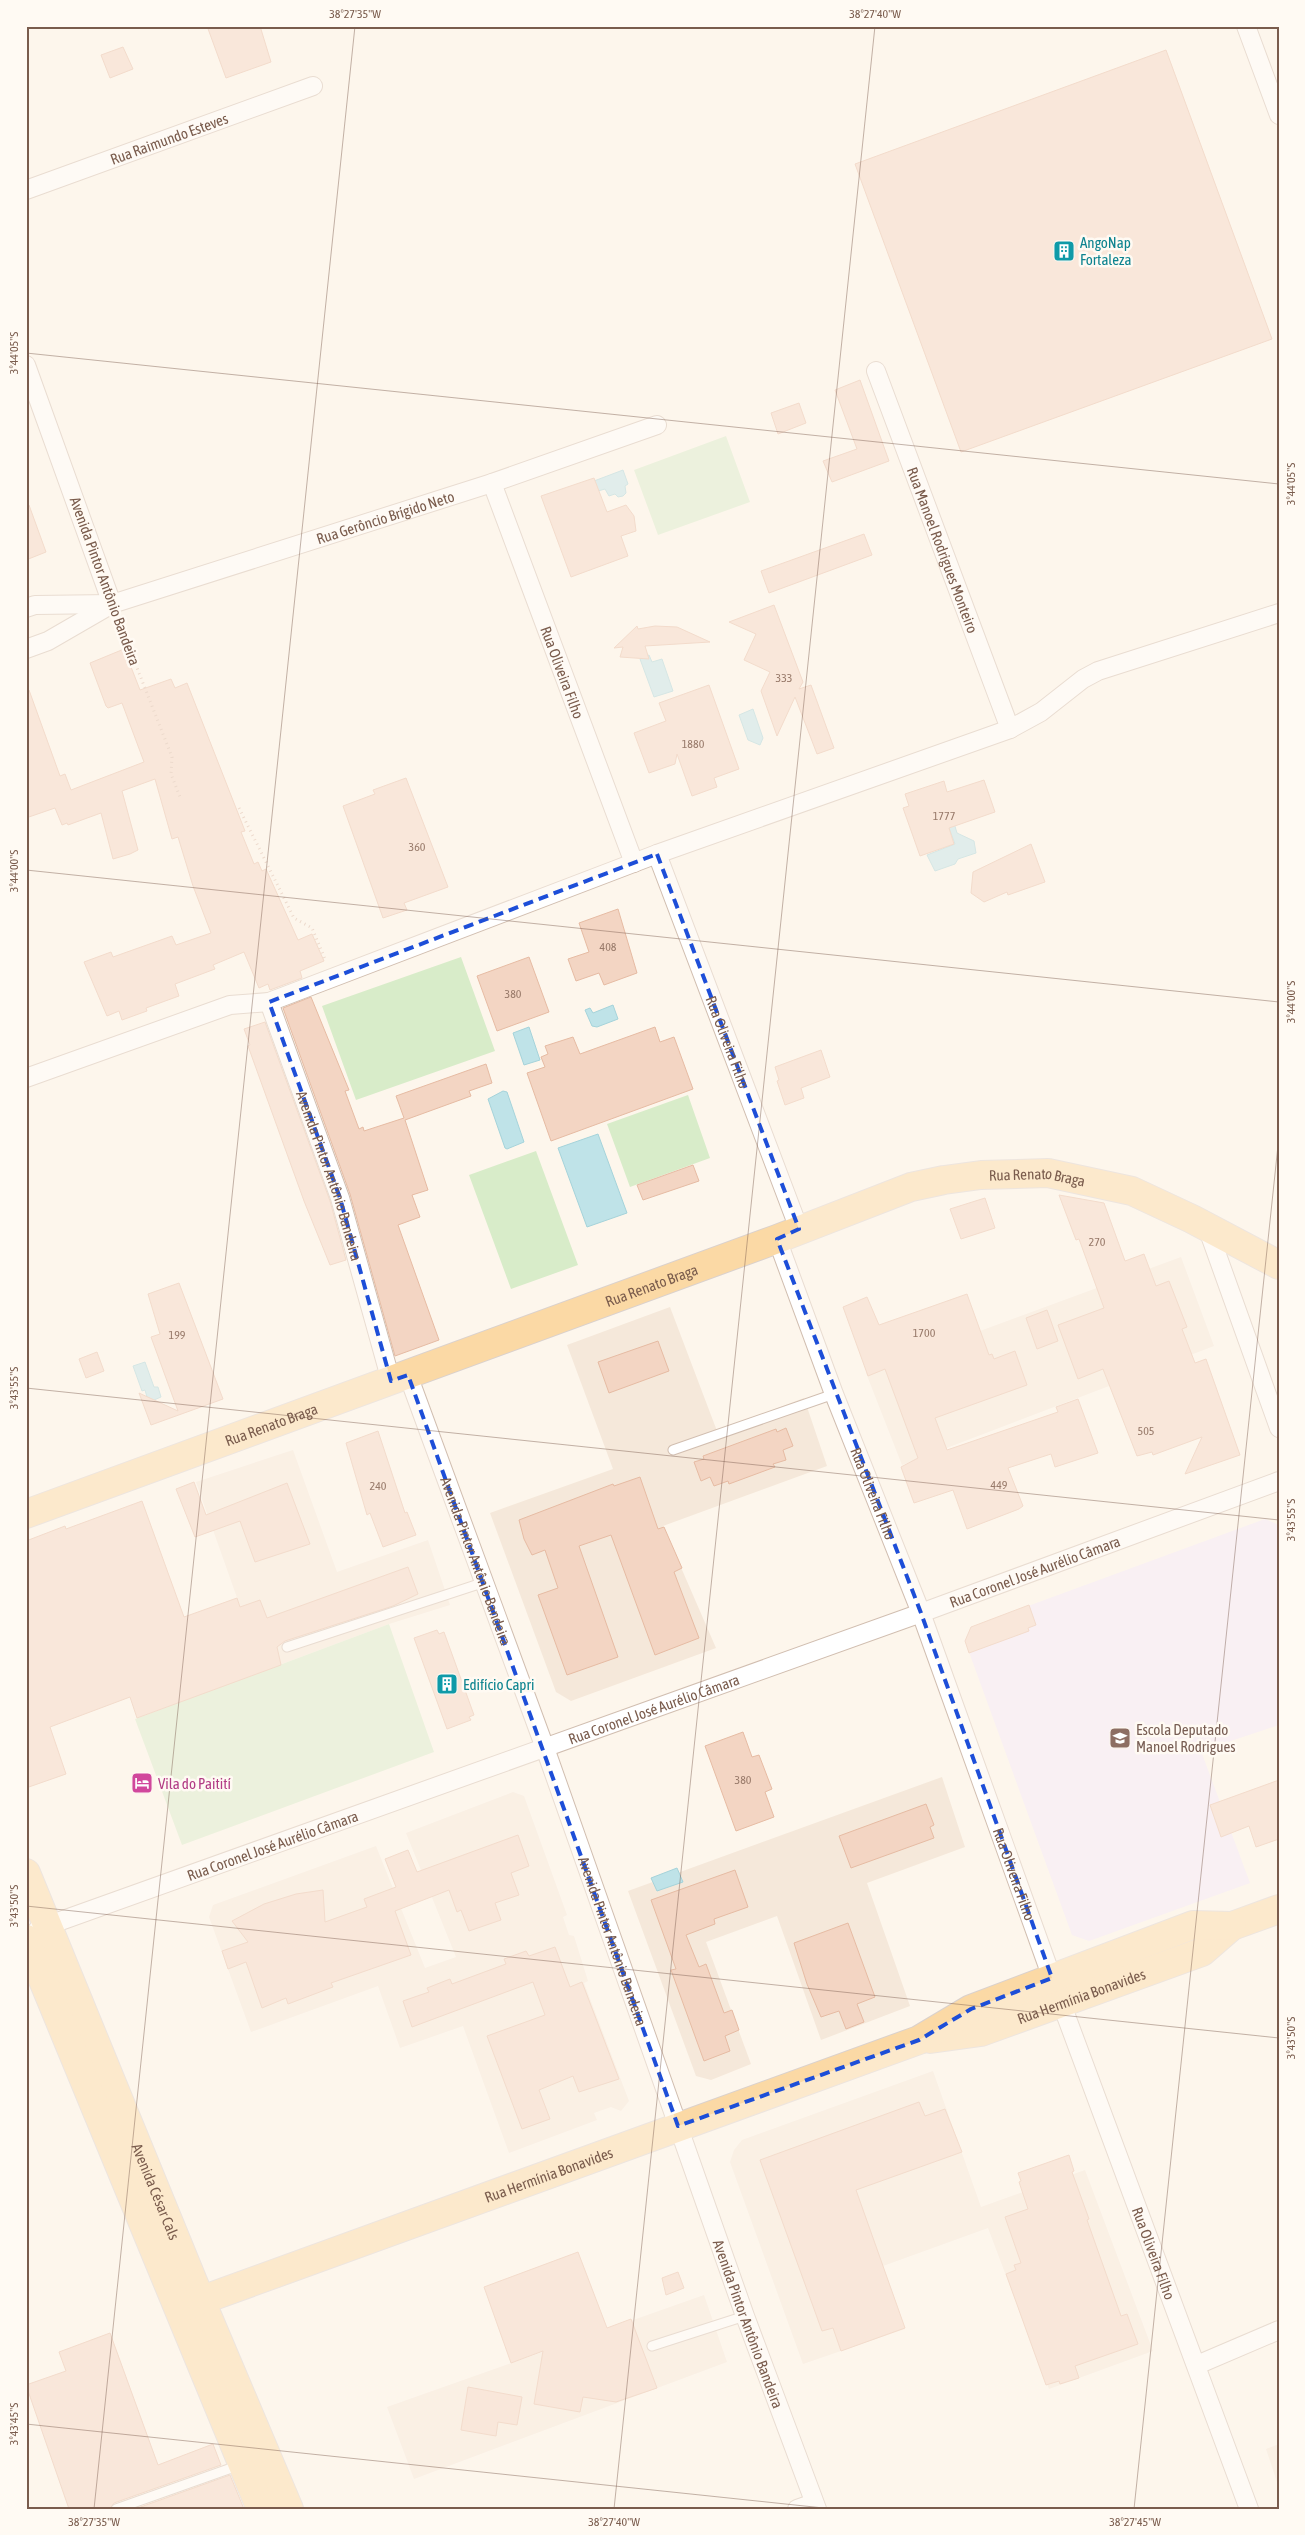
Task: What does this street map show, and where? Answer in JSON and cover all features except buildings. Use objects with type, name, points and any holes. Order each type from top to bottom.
[{"type":"main road","name":"Rua Renato Braga","points":[[26,1514],[399,1378],[911,1187],[963,1177],[1026,1172],[1072,1177],[1132,1191],[1207,1227],[1279,1265]]},
{"type":"main road","name":"Avenida César Cals","points":[[26,1873],[34,1933],[190,2304],[289,2509]]},
{"type":"main road","name":"Rua Hermínia Bonavides","points":[[190,2304],[919,2040],[981,2032],[1056,1991],[1202,1952],[1232,1926],[1279,1909]]},
{"type":"main road","name":"Avenida César Cals","points":[[190,2304],[242,2464],[261,2509]]},
{"type":"street","points":[[1246,26],[1279,115]]},
{"type":"street","name":"Rua Raimundo Esteves","points":[[26,190],[313,86]]},
{"type":"street","name":"Avenida Pintor Antônio Bandeira","points":[[26,365],[112,604]]},
{"type":"street","name":"Rua Manoel Rodrigues Monteiro","points":[[876,371],[1010,729]]},
{"type":"street","name":"Rua Gerôncio Brígido Neto","points":[[26,650],[48,641],[112,604],[492,483],[657,425]]},
{"type":"street","name":"Rua Oliveira Filho","points":[[492,483],[634,863]]},
{"type":"street","name":"Rua Gerôncio Brígido Neto","points":[[26,608],[35,605],[112,604]]},
{"type":"street","points":[[26,1078],[230,1005],[269,1002],[658,854],[1010,729],[1041,712],[1083,679],[1098,671],[1279,613]]},
{"type":"street","name":"Rua Oliveira Filho","points":[[658,854],[788,1234],[834,1394],[922,1613],[1056,1991],[1197,2364],[1249,2509]]},
{"type":"street","name":"Avenida Pintor Antônio Bandeira","points":[[269,1002],[340,1198],[399,1378],[482,1582],[545,1748],[745,2316],[815,2506]]},
{"type":"street","points":[[1207,1227],[1279,1428]]},
{"type":"street","name":"Rua Coronel José Aurélio Câmara","points":[[34,1933],[922,1613],[1279,1481]]},
{"type":"street","points":[[1197,2364],[1279,2330]]},
{"type":"street","points":[[797,2509],[815,2506]]},
{"type":"lane","points":[[673,1450],[834,1394]]},
{"type":"lane","points":[[287,1647],[482,1582]]},
{"type":"lane","points":[[652,2346],[745,2316]]},
{"type":"lane","points":[[116,2509],[242,2464]]},
{"type":"path","name":"Avenida Pintor Antônio Bandeira","points":[[112,604],[172,757],[171,774],[180,797]]},
{"type":"path","points":[[240,808],[294,918],[312,928],[332,978]]},
{"type":"highlighted area","points":[[657,854],[799,1229],[777,1239],[921,1613],[1052,1978],[971,2009],[919,2040],[678,2126],[408,1375],[391,1381],[340,1198],[269,1002]]},
{"type":"shaded area","points":[[1181,1257],[1214,1346],[902,1465],[866,1373]]},
{"type":"shaded area","points":[[670,1307],[717,1431],[804,1398],[827,1466],[663,1526],[716,1648],[571,1701],[556,1692],[490,1513],[613,1469],[567,1345]]},
{"type":"shaded area","points":[[293,1450],[337,1572],[428,1540],[450,1605],[389,1624],[263,1671],[196,1482]]},
{"type":"shaded area","name":"Escola Deputado Manoel Rodrigues","points":[[1265,1519],[1279,1525],[1279,1725],[1201,1751],[1250,1883],[1089,1941],[1072,1935],[965,1641],[971,1627]]},
{"type":"shaded area","points":[[942,1777],[965,1847],[867,1883],[910,2006],[821,2040],[777,1916],[706,1942],[751,2064],[711,2080],[696,2076],[628,1891]]},
{"type":"shaded area","points":[[513,1792],[524,1796],[567,1915],[563,1917],[569,1935],[574,1936],[588,1981],[584,1983],[629,2101],[621,2111],[611,2107],[594,2113],[597,2120],[509,2153],[463,2026],[400,2048],[378,1986],[251,2032],[209,1917],[213,1905],[376,1846],[425,1968],[456,1957],[406,1833]]},
{"type":"shaded area","points":[[933,2071],[981,2207],[1085,2170],[1153,2351],[1049,2389],[988,2228],[883,2266],[905,2329],[803,2364],[730,2162],[734,2150],[742,2140]]},
{"type":"shaded area","points":[[704,2295],[727,2362],[414,2479],[387,2407]]},
{"type":"shaded area","points":[[1279,2444],[1279,2488],[1266,2449]]},
{"type":"green space","points":[[726,436],[750,502],[658,535],[634,470]]},
{"type":"green space","points":[[461,957],[495,1051],[356,1100],[322,1006]]},
{"type":"green space","points":[[688,1095],[710,1158],[630,1187],[607,1124]]},
{"type":"green space","points":[[536,1151],[578,1265],[511,1289],[469,1175]]},
{"type":"green space","points":[[389,1624],[434,1752],[182,1845],[135,1719]]},
{"type":"water","points":[[623,470],[628,484],[625,486],[626,493],[623,496],[618,497],[615,494],[609,496],[605,489],[598,491],[594,481]]},
{"type":"water","points":[[649,655],[652,662],[662,659],[673,691],[654,697],[640,659]]},
{"type":"water","points":[[753,709],[763,738],[760,745],[748,740],[739,715]]},
{"type":"water","points":[[954,823],[957,833],[974,841],[976,853],[958,859],[955,864],[935,871],[927,855],[955,844],[948,825]]},
{"type":"water","points":[[613,1005],[618,1019],[597,1027],[592,1026],[585,1010],[590,1008],[593,1013]]},
{"type":"water","points":[[529,1027],[540,1060],[524,1065],[513,1033]]},
{"type":"water","points":[[503,1091],[507,1092],[524,1142],[507,1149],[505,1148],[488,1099]]},
{"type":"water","points":[[598,1134],[627,1213],[587,1227],[558,1148]]},
{"type":"water","points":[[145,1362],[154,1387],[158,1387],[161,1397],[154,1400],[147,1397],[145,1390],[142,1391],[133,1366]]},
{"type":"water","points":[[677,1868],[683,1882],[657,1891],[651,1878]]},
{"type":"place","name":"AngoNap Fortaleza","points":[[1064,251]]},
{"type":"place","name":"Edifício Capri","points":[[447,1684]]},
{"type":"place","name":"Escola Deputado Manoel Rodrigues","points":[[1120,1738]]},
{"type":"place","name":"Vila do Paitití","points":[[142,1783]]}]
